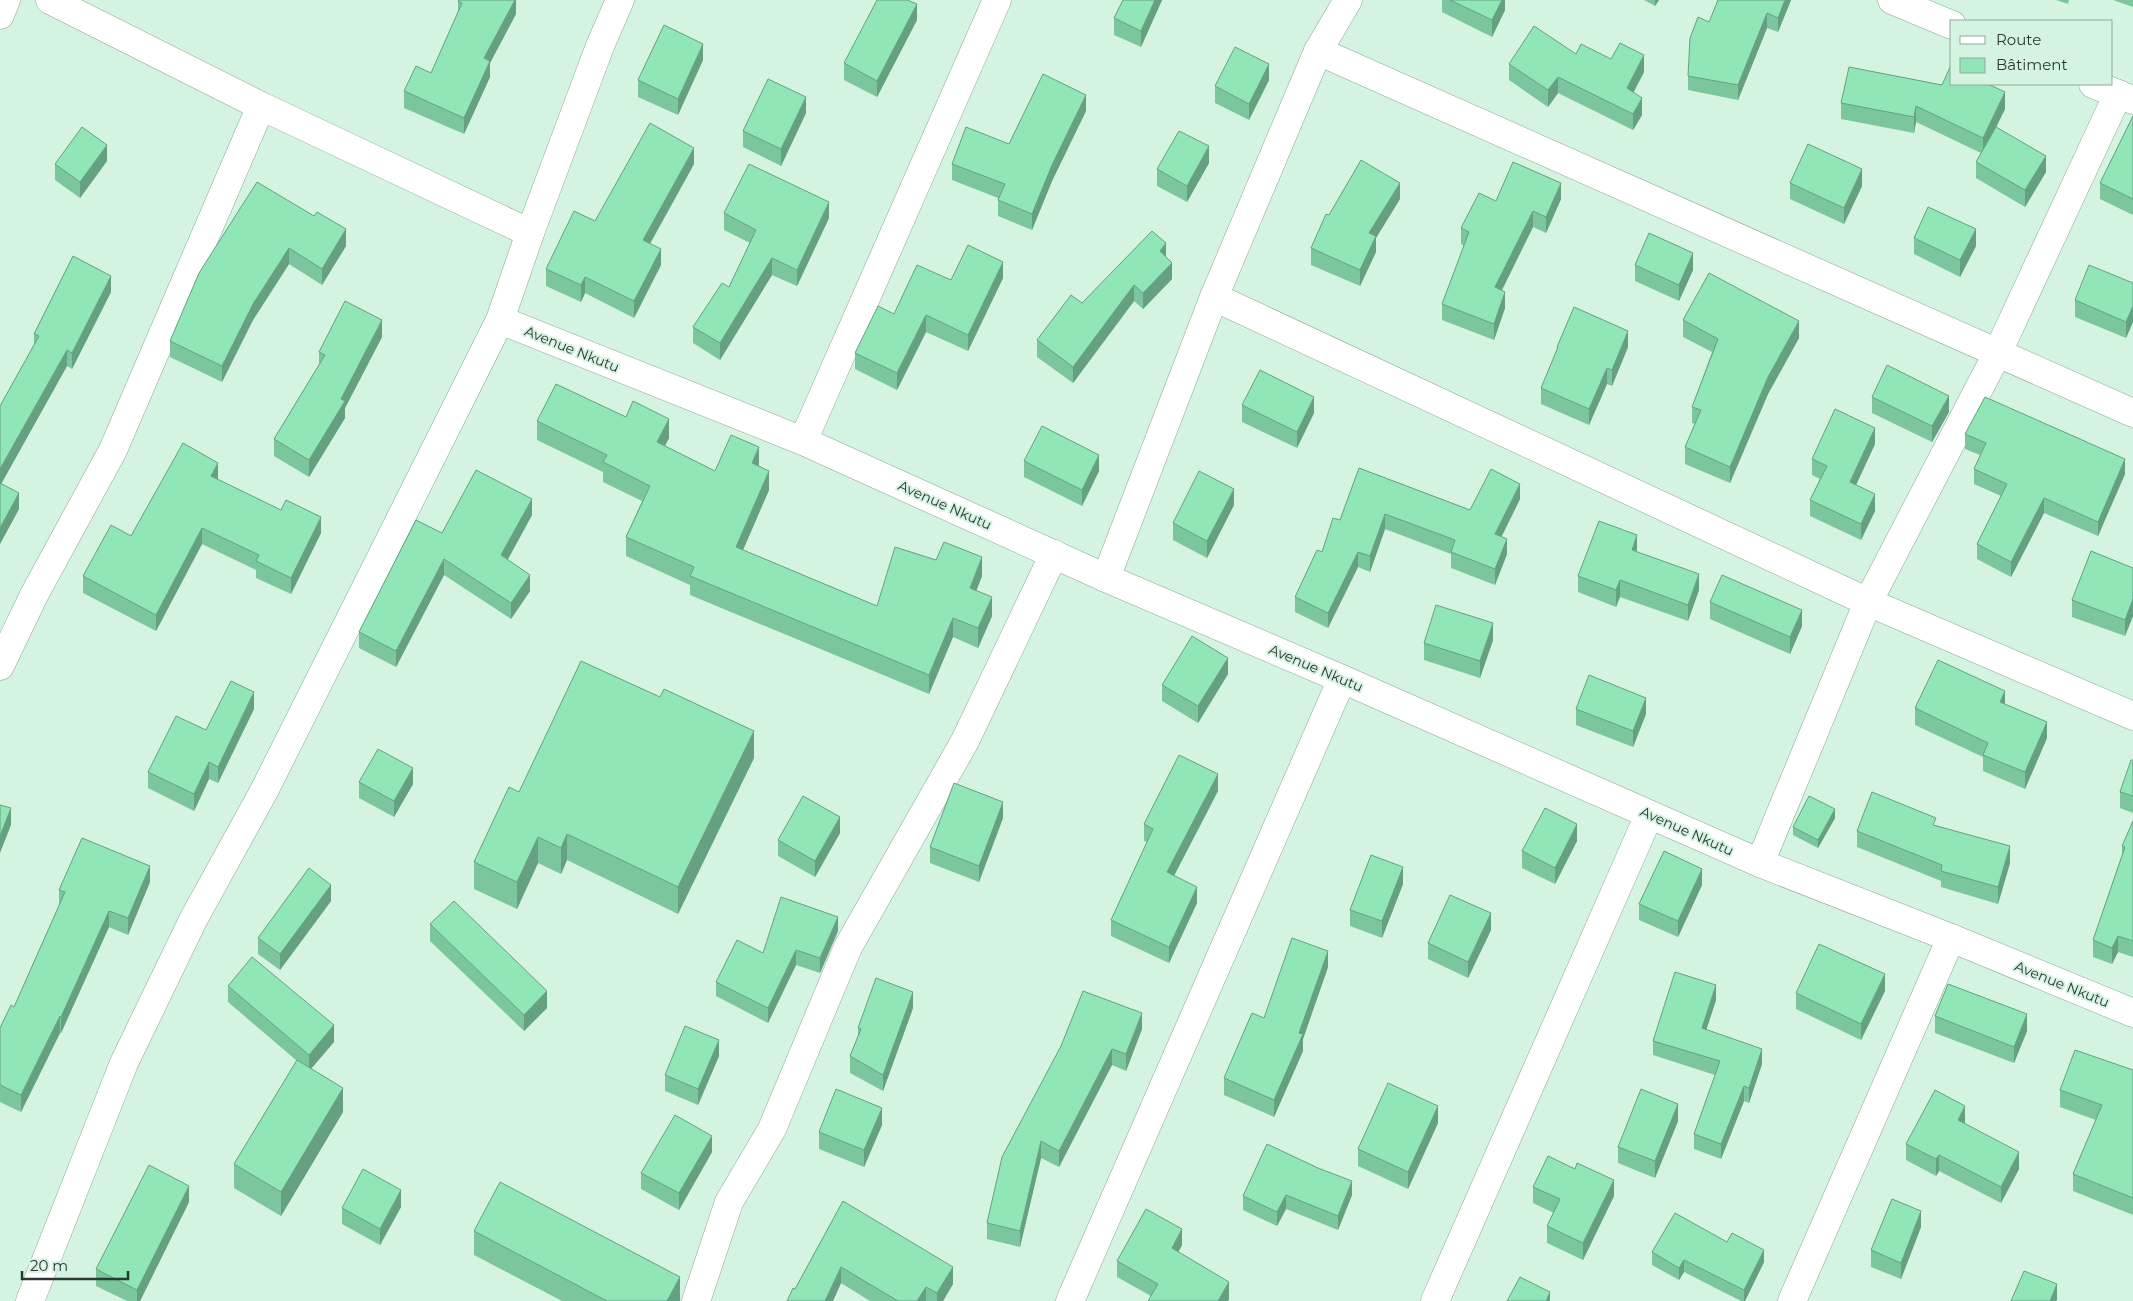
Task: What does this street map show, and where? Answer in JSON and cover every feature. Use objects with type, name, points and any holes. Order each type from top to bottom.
[{"type":"street","points":[[0,15],[6,0]]},
{"type":"street","points":[[50,0],[262,106],[530,232]]},
{"type":"street","points":[[30,1301],[128,1054],[193,920],[264,791],[500,320],[530,232],[600,46],[620,0]]},
{"type":"street","points":[[803,441],[997,0]]},
{"type":"street","points":[[1106,578],[1214,297],[1318,51],[1348,0]]},
{"type":"street","points":[[1892,0],[1950,24]]},
{"type":"street","points":[[1318,51],[2133,413]]},
{"type":"street","points":[[1760,864],[1868,602],[1998,352],[2126,97],[2096,85]]},
{"type":"street","points":[[0,666],[34,595],[112,450],[262,106]]},
{"type":"street","points":[[1214,297],[1868,602],[2133,716]]},
{"type":"street","name":"Avenue Nkutu","points":[[500,320],[803,441],[1106,578],[1342,679],[1760,864],[1951,938],[2133,1014]]},
{"type":"street","points":[[696,1301],[729,1202],[772,1129],[848,947],[965,741],[1054,554]]},
{"type":"street","points":[[1070,1301],[1342,679]]},
{"type":"street","points":[[1435,1301],[1650,815]]},
{"type":"street","points":[[1792,1301],[1951,938]]},
{"type":"building","points":[[459,0],[515,0],[484,58],[490,61],[464,118],[404,91],[416,66],[431,73],[462,3]]},
{"type":"building","points":[[877,0],[907,0],[917,4],[877,81],[844,63]]},
{"type":"building","points":[[1123,0],[1155,0],[1141,31],[1114,18]]},
{"type":"building","points":[[1450,0],[1502,0],[1492,20]]},
{"type":"building","points":[[1718,0],[1785,0],[1778,18],[1767,13],[1738,85],[1688,76],[1690,38],[1698,17],[1709,22]]},
{"type":"building","points":[[664,25],[703,44],[678,99],[638,80]]},
{"type":"building","points":[[1534,26],[1576,54],[1581,44],[1611,59],[1620,43],[1644,55],[1627,88],[1642,98],[1633,114],[1558,77],[1548,90],[1509,64]]},
{"type":"building","points":[[1235,47],[1269,64],[1249,104],[1215,86]]},
{"type":"building","points":[[1849,67],[1942,85],[1950,67],[1950,85],[1990,85],[2005,92],[1983,138],[1916,106],[1914,117],[1841,103]]},
{"type":"building","points":[[1043,74],[1086,95],[1052,165],[1032,214],[998,200],[1005,184],[952,164],[966,127],[1009,144]]},
{"type":"building","points":[[768,79],[806,97],[781,149],[743,131]]},
{"type":"building","points":[[2133,116],[2133,199],[2100,183]]},
{"type":"building","points":[[650,123],[694,148],[643,240],[661,249],[634,301],[585,277],[581,285],[546,269],[574,211],[595,221]]},
{"type":"building","points":[[82,127],[107,145],[80,182],[55,164]]},
{"type":"building","points":[[1996,127],[2046,156],[2025,190],[1976,162]]},
{"type":"building","points":[[1179,131],[1209,146],[1187,186],[1157,169]]},
{"type":"building","points":[[1808,144],[1862,169],[1844,208],[1790,183]]},
{"type":"building","points":[[1361,160],[1400,183],[1369,233],[1376,236],[1360,270],[1311,248],[1326,214],[1329,215]]},
{"type":"building","points":[[1513,162],[1561,183],[1546,217],[1533,211],[1495,287],[1505,292],[1494,324],[1442,304],[1469,232],[1461,228],[1479,193],[1496,201]]},
{"type":"building","points":[[749,164],[829,202],[797,270],[772,258],[720,343],[693,327],[722,283],[729,287],[756,230],[724,213]]},
{"type":"building","points":[[257,182],[314,216],[317,212],[346,229],[322,269],[289,248],[253,304],[222,366],[170,341],[199,273]]},
{"type":"building","points":[[1928,207],[1976,229],[1960,260],[1914,238]]},
{"type":"building","points":[[1152,231],[1166,243],[1160,251],[1172,263],[1143,293],[1134,285],[1073,367],[1037,340],[1071,295],[1082,303]]},
{"type":"building","points":[[1649,233],[1693,253],[1679,285],[1635,265]]},
{"type":"building","points":[[968,245],[1003,262],[968,335],[926,315],[897,373],[855,353],[878,306],[894,314],[917,265],[951,280]]},
{"type":"building","points":[[73,256],[111,276],[72,353],[67,350],[0,469],[0,406],[39,336],[34,334]]},
{"type":"building","points":[[2089,265],[2133,283],[2133,306],[2126,322],[2075,300]]},
{"type":"building","points":[[1709,273],[1799,321],[1768,377],[1730,467],[1685,447],[1701,410],[1692,407],[1718,339],[1683,320]]},
{"type":"building","points":[[345,301],[382,320],[341,399],[345,401],[309,460],[274,439],[325,355],[319,352]]},
{"type":"building","points":[[1574,307],[1628,331],[1612,370],[1607,368],[1589,409],[1541,388]]},
{"type":"building","points":[[1887,365],[1949,396],[1932,426],[1872,397]]},
{"type":"building","points":[[1260,370],[1314,397],[1297,432],[1242,405]]},
{"type":"building","points":[[556,384],[626,417],[633,401],[669,419],[657,442],[715,471],[731,435],[759,447],[752,463],[769,471],[736,547],[877,606],[895,547],[936,560],[944,542],[982,557],[970,588],[992,597],[978,628],[953,618],[929,675],[690,576],[694,567],[626,537],[650,486],[603,462],[607,455],[537,421]]},
{"type":"building","points":[[1985,397],[2125,459],[2098,522],[2044,498],[2011,562],[1977,544],[2007,484],[1974,469],[1986,443],[1965,434]]},
{"type":"building","points":[[1835,409],[1875,428],[1850,482],[1875,494],[1861,524],[1810,500],[1827,466],[1812,459]]},
{"type":"building","points":[[1042,426],[1099,455],[1082,490],[1024,461]]},
{"type":"building","points":[[183,443],[218,463],[211,476],[281,510],[286,500],[321,517],[291,578],[256,561],[259,555],[202,528],[156,615],[83,576],[111,525],[131,536]]},
{"type":"building","points":[[1359,468],[1470,510],[1491,469],[1520,484],[1495,534],[1507,539],[1495,569],[1451,552],[1455,540],[1385,514],[1370,556],[1358,552],[1328,613],[1295,597],[1317,550],[1322,552],[1333,518],[1340,520]]},
{"type":"building","points":[[476,470],[532,499],[501,555],[530,575],[511,603],[444,559],[396,651],[359,632],[416,520],[442,533]]},
{"type":"building","points":[[1199,471],[1234,489],[1207,541],[1173,523]]},
{"type":"building","points":[[0,483],[19,493],[0,528]]},
{"type":"building","points":[[1599,521],[1637,535],[1632,550],[1699,574],[1688,605],[1620,580],[1616,590],[1578,576]]},
{"type":"building","points":[[2091,551],[2133,568],[2133,599],[2125,620],[2072,600]]},
{"type":"building","points":[[1722,575],[1802,610],[1790,637],[1710,602]]},
{"type":"building","points":[[1436,605],[1493,623],[1480,661],[1424,643]]},
{"type":"building","points":[[1192,636],[1228,658],[1198,706],[1162,685]]},
{"type":"building","points":[[1938,660],[2005,691],[2000,702],[2047,722],[2025,772],[1983,755],[1988,743],[1915,708]]},
{"type":"building","points":[[581,661],[660,697],[664,689],[754,731],[678,887],[567,834],[561,848],[538,837],[517,882],[474,862],[509,787],[519,792]]},
{"type":"building","points":[[1589,675],[1646,698],[1633,731],[1576,709]]},
{"type":"building","points":[[231,681],[254,692],[218,767],[209,762],[194,794],[148,772],[176,716],[206,730]]},
{"type":"building","points":[[378,749],[413,768],[394,801],[359,782]]},
{"type":"building","points":[[1179,755],[1218,774],[1167,872],[1197,887],[1169,947],[1111,920],[1153,829],[1144,824]]},
{"type":"building","points":[[2131,760],[2133,760],[2133,796],[2120,792]]},
{"type":"building","points":[[954,783],[1003,802],[979,866],[930,847]]},
{"type":"building","points":[[1872,792],[1936,818],[1933,825],[2010,846],[1998,887],[1941,871],[1942,865],[1857,831]]},
{"type":"building","points":[[803,796],[840,817],[815,861],[778,840]]},
{"type":"building","points":[[1809,796],[1835,809],[1818,840],[1793,827]]},
{"type":"building","points":[[0,805],[11,808],[0,836]]},
{"type":"building","points":[[1545,808],[1577,824],[1555,868],[1522,851]]},
{"type":"building","points":[[2133,821],[2133,941],[2118,936],[2112,948],[2093,940],[2125,847],[2122,846]]},
{"type":"building","points":[[82,838],[150,866],[128,918],[109,911],[61,1017],[21,1095],[0,1085],[0,1028],[11,1005],[14,1007],[65,892],[59,890]]},
{"type":"building","points":[[1664,851],[1702,869],[1678,921],[1639,904]]},
{"type":"building","points":[[1371,855],[1403,867],[1382,921],[1350,910]]},
{"type":"building","points":[[309,868],[331,885],[280,954],[258,938]]},
{"type":"building","points":[[1450,895],[1491,913],[1468,962],[1428,943]]},
{"type":"building","points":[[781,897],[838,917],[820,958],[796,950],[768,1008],[716,982],[737,940],[763,953]]},
{"type":"building","points":[[454,901],[547,991],[524,1015],[430,924]]},
{"type":"building","points":[[1292,938],[1328,951],[1299,1033],[1303,1034],[1274,1100],[1224,1078],[1252,1013],[1264,1018]]},
{"type":"building","points":[[1819,944],[1885,974],[1861,1024],[1796,993]]},
{"type":"building","points":[[252,957],[334,1025],[309,1055],[228,986]]},
{"type":"building","points":[[1675,972],[1716,985],[1702,1028],[1762,1049],[1749,1088],[1744,1086],[1721,1144],[1694,1134],[1720,1061],[1653,1041]]},
{"type":"building","points":[[876,978],[913,992],[883,1075],[850,1056],[861,1029],[858,1028]]},
{"type":"building","points":[[1948,984],[2027,1014],[2014,1047],[1935,1016]]},
{"type":"building","points":[[1083,991],[1142,1013],[1126,1054],[1112,1049],[1059,1151],[1041,1141],[1020,1231],[987,1223],[1002,1157],[1061,1046]]},
{"type":"building","points":[[685,1026],[719,1040],[698,1089],[665,1075]]},
{"type":"building","points":[[2075,1050],[2133,1070],[2133,1198],[2073,1174],[2102,1105],[2060,1090]]},
{"type":"building","points":[[297,1060],[343,1088],[281,1192],[234,1164]]},
{"type":"building","points":[[1388,1083],[1438,1106],[1408,1172],[1358,1149]]},
{"type":"building","points":[[836,1089],[882,1108],[864,1150],[819,1132]]},
{"type":"building","points":[[1641,1089],[1678,1104],[1655,1161],[1618,1147]]},
{"type":"building","points":[[1935,1090],[1965,1106],[1958,1120],[2019,1152],[2001,1187],[1939,1155],[1936,1159],[1906,1144]]},
{"type":"building","points":[[675,1115],[712,1136],[679,1193],[641,1173]]},
{"type":"building","points":[[1267,1144],[1318,1168],[1352,1181],[1338,1216],[1286,1195],[1277,1212],[1243,1196]]},
{"type":"building","points":[[1548,1156],[1575,1169],[1577,1163],[1614,1180],[1583,1243],[1547,1226],[1560,1199],[1533,1187]]},
{"type":"building","points":[[149,1165],[189,1186],[137,1290],[96,1269]]},
{"type":"building","points":[[363,1169],[401,1190],[380,1229],[342,1208]]},
{"type":"building","points":[[500,1182],[680,1277],[667,1301],[607,1301],[474,1231]]},
{"type":"building","points":[[1892,1199],[1921,1211],[1901,1263],[1871,1250]]},
{"type":"building","points":[[843,1201],[953,1267],[937,1293],[926,1287],[917,1301],[898,1301],[841,1267],[825,1301],[787,1301]]},
{"type":"building","points":[[1146,1209],[1182,1229],[1172,1248],[1229,1282],[1218,1301],[1148,1301],[1158,1284],[1117,1261]]},
{"type":"building","points":[[1675,1213],[1727,1242],[1732,1233],[1764,1250],[1744,1290],[1684,1260],[1679,1268],[1652,1252]]},
{"type":"building","points":[[2024,1271],[2057,1284],[2050,1301],[2011,1301]]},
{"type":"building","points":[[1520,1277],[1550,1292],[1546,1301],[1507,1301]]}]
